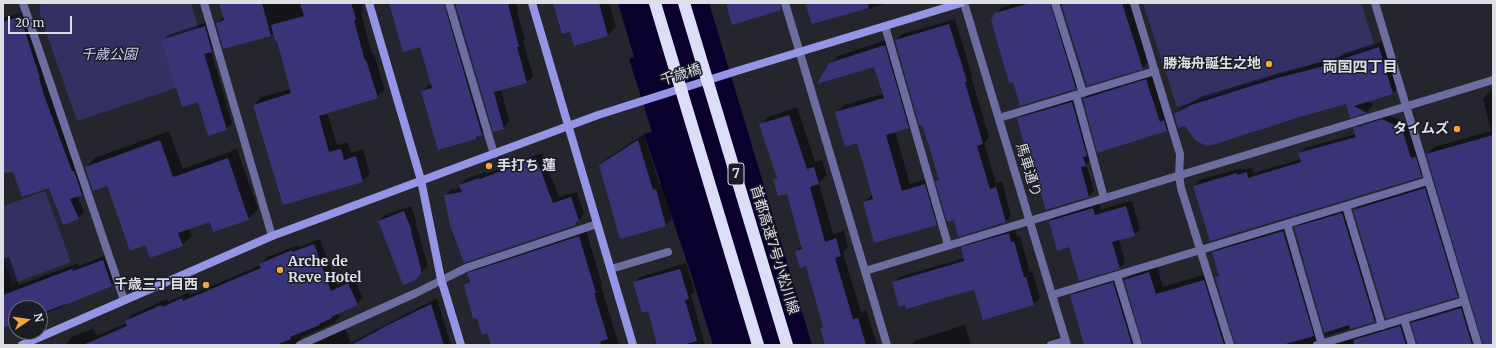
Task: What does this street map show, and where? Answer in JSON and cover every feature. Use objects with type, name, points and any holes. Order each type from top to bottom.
[{"type":"highway","name":"7","points":[[655,3],[758,345]]},
{"type":"highway","name":"首都高速7号小松川線","points":[[684,3],[787,345]]},
{"type":"street","points":[[23,3],[124,300]]},
{"type":"street","points":[[204,3],[272,236]]},
{"type":"street","points":[[369,3],[421,180],[442,279],[461,345]]},
{"type":"street","points":[[449,3],[494,154]]},
{"type":"street","points":[[532,3],[633,345]]},
{"type":"street","points":[[785,3],[887,345]]},
{"type":"street","name":"千歳橋","points":[[22,345],[272,236],[421,180],[630,104],[961,3]]},
{"type":"street","name":"馬車通り","points":[[964,3],[1066,343]]},
{"type":"street","points":[[1055,3],[1080,94],[1104,198]]},
{"type":"street","points":[[1134,3],[1180,154],[1179,175],[1181,188],[1230,345]]},
{"type":"street","points":[[1375,3],[1478,345]]},
{"type":"street","points":[[885,26],[948,245]]},
{"type":"street","points":[[999,118],[1155,72]]},
{"type":"street","points":[[865,271],[1493,80]]},
{"type":"street","points":[[1052,295],[1428,181]]},
{"type":"street","points":[[1346,206],[1382,326]]},
{"type":"street","points":[[300,345],[416,293],[466,268],[597,224]]},
{"type":"street","points":[[1286,224],[1320,345],[1464,301]]},
{"type":"street","points":[[611,269],[668,252]]},
{"type":"street","points":[[1117,276],[1138,345]]},
{"type":"street","points":[[1404,319],[1412,345]]},
{"type":"street","points":[[1051,345],[1066,343]]},
{"type":"green space","name":"千歳公園","points":[[47,3],[191,3],[212,76],[77,121],[40,15],[40,5]]},
{"type":"green space","points":[[1143,3],[1361,3],[1375,46],[1177,107]]},
{"type":"green space","points":[[45,191],[71,262],[12,284],[3,258],[3,206]]},
{"type":"shaded area","points":[[618,3],[709,3],[812,345],[713,345],[644,134],[652,132],[629,59],[634,57]]},
{"type":"building","points":[[219,3],[262,3],[271,36],[223,49],[216,23],[224,20]]},
{"type":"building","points":[[300,3],[351,3],[365,61],[366,60],[378,98],[319,116],[329,152],[341,149],[344,160],[356,156],[363,182],[283,205],[253,105],[291,93],[277,41],[275,41],[271,25],[304,16]]},
{"type":"building","points":[[389,3],[444,3],[482,135],[476,137],[476,139],[438,150],[421,91],[432,88],[420,47],[403,52]]},
{"type":"building","points":[[455,3],[508,3],[519,47],[517,47],[527,83],[494,92],[504,129],[493,132]]},
{"type":"building","points":[[553,3],[599,3],[608,36],[574,46],[570,32],[562,34]]},
{"type":"building","points":[[726,3],[780,3],[781,10],[732,25]]},
{"type":"building","points":[[805,3],[868,3],[869,8],[812,24]]},
{"type":"building","points":[[1030,3],[1050,3],[1076,89],[1020,106],[1013,82],[1009,83],[991,20],[995,13]]},
{"type":"building","points":[[1061,3],[1122,3],[1143,69],[1087,86]]},
{"type":"building","points":[[20,16],[45,98],[82,195],[70,199],[79,219],[63,225],[49,188],[22,197],[13,172],[3,173],[3,22]]},
{"type":"building","points":[[949,24],[967,81],[965,82],[983,144],[977,146],[990,189],[996,187],[1006,222],[958,237],[954,220],[947,222],[935,181],[939,180],[922,125],[919,125],[895,40]]},
{"type":"building","points":[[205,26],[212,52],[204,54],[227,130],[208,136],[198,102],[182,107],[161,40]]},
{"type":"building","points":[[885,45],[909,128],[886,135],[902,191],[925,184],[937,225],[874,243],[863,202],[873,199],[857,143],[845,147],[835,112],[884,98],[874,67],[817,84],[829,63]]},
{"type":"building","points":[[1379,47],[1393,94],[1354,106],[1367,113],[1350,118],[1346,104],[1206,146],[1195,140],[1185,126],[1178,128],[1174,114],[1191,105],[1277,78],[1333,64],[1333,62]]},
{"type":"building","points":[[1146,79],[1160,122],[1164,120],[1167,131],[1097,153],[1083,99]]},
{"type":"building","points":[[1072,102],[1087,156],[1083,157],[1086,166],[1081,167],[1089,197],[1046,210],[1030,159],[1028,160],[1017,118]]},
{"type":"building","points":[[789,115],[807,169],[814,167],[819,184],[810,187],[825,242],[836,238],[841,256],[835,258],[853,319],[858,318],[866,345],[825,345],[820,328],[823,327],[806,266],[800,268],[795,251],[802,249],[787,194],[778,196],[773,179],[777,178],[759,124]]},
{"type":"building","points":[[1382,119],[1402,129],[1411,158],[1416,157],[1422,177],[1210,241],[1193,186],[1237,173],[1237,175],[1247,172],[1248,178],[1301,162],[1298,153],[1356,137],[1353,128]]},
{"type":"building","points":[[1493,135],[1493,345],[1483,345],[1426,154]]},
{"type":"building","points":[[160,140],[173,177],[228,158],[249,220],[213,232],[210,222],[178,233],[183,246],[150,258],[145,245],[130,251],[107,186],[93,191],[85,167]]},
{"type":"building","points":[[638,140],[653,190],[656,189],[666,226],[620,239],[599,165]]},
{"type":"building","points":[[536,158],[553,203],[571,197],[579,221],[576,222],[576,225],[464,263],[450,225],[444,195],[462,192],[459,185],[479,178],[480,179]]},
{"type":"building","points":[[1425,188],[1458,297],[1386,319],[1353,210]]},
{"type":"building","points":[[1126,206],[1135,236],[1112,242],[1120,269],[1079,281],[1069,247],[1057,251],[1049,221],[1093,208],[1095,215]]},
{"type":"building","points":[[404,211],[412,231],[421,273],[416,280],[403,285],[378,221]]},
{"type":"building","points":[[1342,213],[1375,322],[1350,329],[1349,325],[1324,333],[1294,227]]},
{"type":"building","points":[[1283,231],[1314,336],[1282,345],[1235,345],[1215,277],[1219,276],[1212,252]]},
{"type":"building","points":[[1009,233],[1011,242],[1014,241],[1034,305],[983,320],[973,290],[906,309],[905,305],[899,307],[892,282],[964,261],[961,247]]},
{"type":"building","points":[[579,236],[608,339],[600,342],[601,345],[491,345],[487,333],[482,335],[477,318],[473,319],[464,285],[470,282],[467,273]]},
{"type":"building","points":[[314,244],[331,291],[348,283],[358,305],[331,317],[332,318],[319,324],[320,325],[290,337],[291,339],[276,345],[83,345],[127,326],[125,321],[161,305],[162,307],[182,298],[183,301],[261,268],[259,264],[292,250],[292,252]]},
{"type":"building","points":[[103,260],[112,286],[48,311],[48,300],[8,300],[8,326],[3,328],[3,295],[72,269],[73,271]]},
{"type":"building","points":[[680,269],[689,299],[685,300],[697,341],[683,345],[657,345],[648,311],[642,313],[633,282]]},
{"type":"building","points":[[1149,272],[1156,294],[1204,280],[1224,345],[1143,345],[1124,280]]},
{"type":"building","points":[[1113,282],[1132,345],[1084,345],[1070,295]]},
{"type":"building","points":[[431,304],[444,345],[351,345],[386,326]]},
{"type":"building","points":[[1461,308],[1472,345],[1417,345],[1411,323]]},
{"type":"building","points":[[1400,326],[1406,345],[1355,345],[1353,340]]},
{"type":"place","name":"勝海舟誕生之地","points":[[1269,64]]},
{"type":"place","name":"タイムズ","points":[[1457,129]]},
{"type":"place","name":"手打ち 蓮","points":[[489,166]]},
{"type":"place","name":"Arche de Reve Hotel","points":[[280,270]]},
{"type":"place","name":"千歳三丁目西","points":[[206,285]]},
{"type":"district","name":"両国四丁目","points":[[1360,68]]}]
